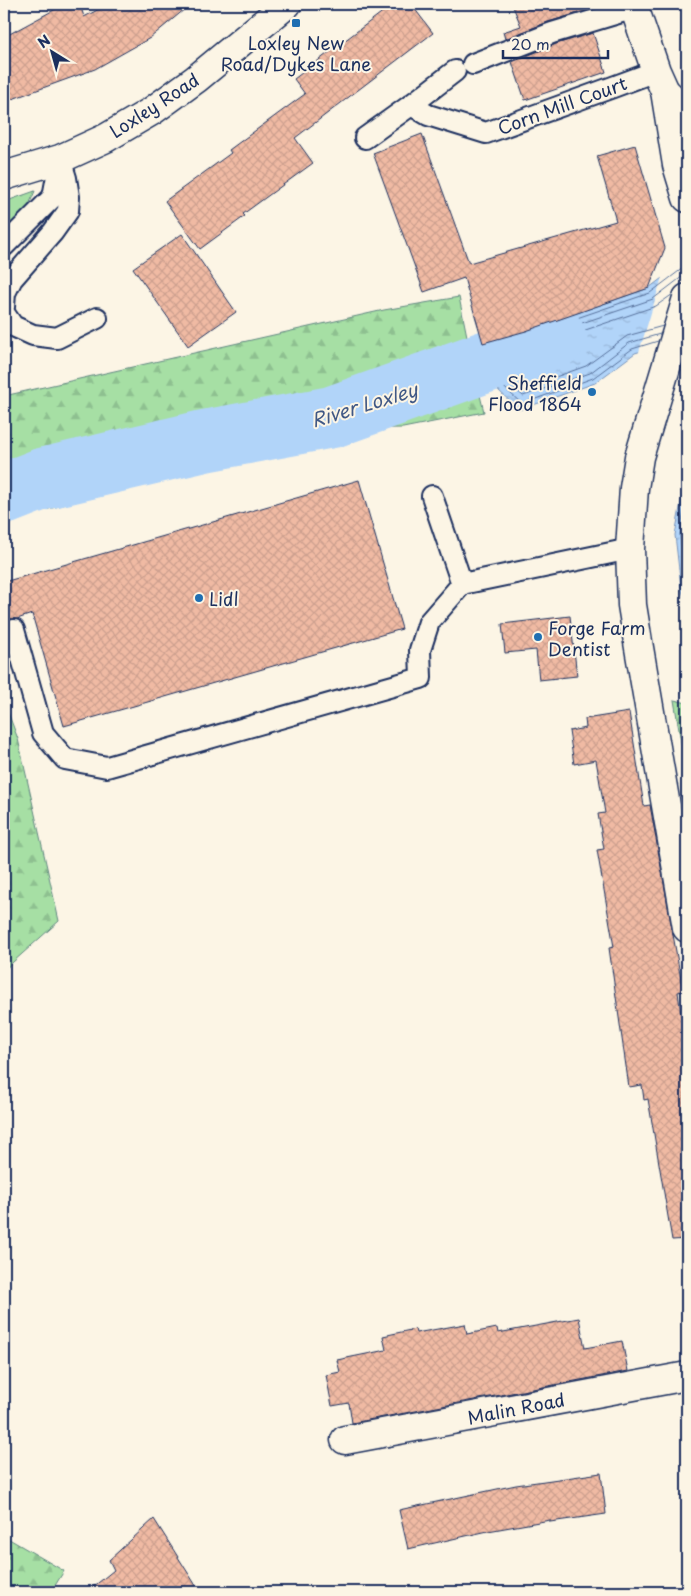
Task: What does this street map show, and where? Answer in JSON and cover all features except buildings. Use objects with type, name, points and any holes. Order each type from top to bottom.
[{"type":"main road","name":"Loxley Road","points":[[4,176],[60,159],[106,138],[152,111],[196,79],[287,4]]},
{"type":"main road","points":[[634,6],[660,81],[677,165],[687,198]]},
{"type":"main road","points":[[660,81],[687,113]]},
{"type":"main road","points":[[687,298],[639,457],[634,488],[630,549],[632,605],[687,928]]},
{"type":"main road","name":"Malin Road","points":[[344,1440],[687,1376]]},
{"type":"lane","points":[[365,138],[464,68],[552,33],[634,6]]},
{"type":"lane","name":"Corn Mill Court","points":[[411,105],[428,115],[486,133],[613,87],[660,81]]},
{"type":"lane","points":[[4,246],[53,197],[60,159]]},
{"type":"lane","points":[[4,306],[5,293],[12,279],[54,232],[68,211],[69,197],[60,159]]},
{"type":"lane","points":[[4,313],[13,326],[34,335],[57,338],[97,318]]},
{"type":"lane","points":[[432,496],[462,584]]},
{"type":"lane","points":[[14,630],[43,733],[65,759],[107,767],[421,678],[420,650],[429,622],[462,584],[630,549]]},
{"type":"green space","points":[[35,191],[4,263],[4,202]]},
{"type":"green space","points":[[459,297],[484,412],[403,428],[325,429],[4,522],[4,396],[384,310]]},
{"type":"green space","points":[[674,700],[687,703],[687,778]]},
{"type":"green space","points":[[4,702],[18,739],[59,921],[4,970]]},
{"type":"green space","points":[[4,1536],[64,1571],[51,1592],[4,1592]]},
{"type":"water","points":[[687,259],[687,338],[635,353],[595,383],[519,410],[473,366],[498,340],[649,288]]},
{"type":"water","points":[[687,470],[687,607],[681,587],[675,535]]},
{"type":"pier","points":[[687,256],[687,341],[638,355],[663,274]]},
{"type":"waterway","name":"River Loxley","points":[[4,494],[42,479],[204,441],[332,417],[555,337]]},
{"type":"place","name":"Loxley New Road/Dykes Lane","points":[[296,23]]},
{"type":"place","name":"Sheffield Flood 1864","points":[[592,392]]},
{"type":"place","name":"Lidl","points":[[199,598]]},
{"type":"place","name":"Forge Farm Dentist","points":[[538,637]]}]
